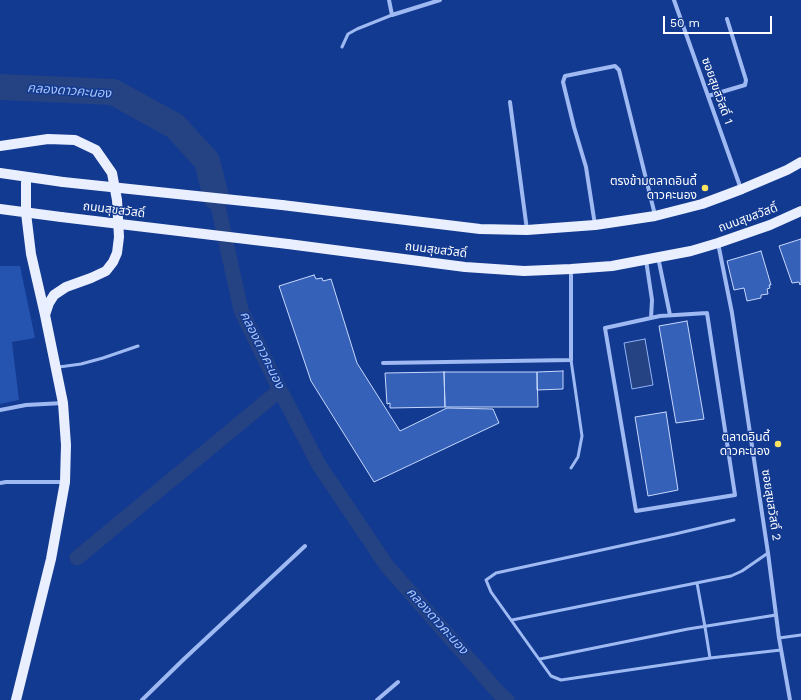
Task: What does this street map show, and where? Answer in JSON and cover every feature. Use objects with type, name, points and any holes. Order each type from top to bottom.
[{"type":"main road","points":[[0,146],[48,139],[75,140],[96,150],[112,173],[117,200],[119,237],[117,253],[113,262],[106,271],[92,278],[66,287],[54,295],[49,303],[45,315]]},
{"type":"main road","name":"ถนนสุขสวัสดิ์","points":[[0,173],[63,182],[480,228],[527,230],[596,225],[656,216],[702,204],[742,189],[801,162]]},
{"type":"main road","points":[[16,700],[51,559],[65,482],[66,445],[63,403],[31,254],[26,213],[26,177]]},
{"type":"main road","name":"ถนนสุขสวัสดิ์","points":[[0,209],[465,267],[524,271],[612,266],[691,251],[770,225],[801,211]]},
{"type":"street","points":[[389,0],[392,15],[440,0]]},
{"type":"street","name":"ซอยสุขสวัสดิ์ 1","points":[[674,0],[742,189]]},
{"type":"street","points":[[708,96],[745,85],[746,80],[726,19]]},
{"type":"street","points":[[596,225],[586,167],[563,82],[565,76],[615,66],[619,70],[656,216]]},
{"type":"street","points":[[510,102],[527,230]]},
{"type":"street","name":"ซอยสุขสวัสดิ์ 2","points":[[718,243],[732,313],[768,553],[779,638],[790,700]]},
{"type":"street","points":[[658,257],[670,315]]},
{"type":"street","points":[[646,260],[652,300],[651,318]]},
{"type":"street","points":[[384,363],[571,360],[571,269]]},
{"type":"street","points":[[707,313],[735,495],[636,511],[605,328],[651,318],[670,315],[707,313]]},
{"type":"street","points":[[0,410],[26,405],[63,403]]},
{"type":"street","points":[[0,483],[65,482]]},
{"type":"street","points":[[142,700],[305,546]]},
{"type":"street","points":[[377,700],[398,682]]},
{"type":"lane","points":[[342,47],[348,34],[392,15]]},
{"type":"lane","points":[[56,368],[81,364],[138,346]]},
{"type":"lane","points":[[571,360],[582,436],[578,457],[571,468]]},
{"type":"lane","points":[[734,520],[496,573],[486,580],[491,592],[551,676],[561,680],[710,658],[781,650]]},
{"type":"lane","points":[[512,620],[731,576],[742,571],[768,553]]},
{"type":"lane","points":[[697,583],[710,658]]},
{"type":"lane","points":[[540,659],[705,627],[776,615]]},
{"type":"lane","points":[[779,638],[801,635]]},
{"type":"shaded area","points":[[0,266],[20,266],[35,338],[12,342],[19,400],[0,404]]},
{"type":"shaded area","points":[[645,339],[653,385],[632,389],[624,343]]},
{"type":"building","points":[[801,239],[800,285],[799,282],[792,283],[779,246]]},
{"type":"building","points":[[761,251],[771,285],[769,285],[770,288],[767,289],[768,294],[761,295],[761,298],[747,301],[744,288],[734,290],[727,261]]},
{"type":"building","points":[[314,275],[316,279],[322,278],[323,281],[331,279],[357,363],[400,431],[447,408],[493,409],[499,423],[374,482],[311,381],[279,286]]},
{"type":"building","points":[[687,321],[704,419],[676,423],[659,326]]},
{"type":"building","points":[[563,371],[563,389],[537,390],[537,372]]},
{"type":"building","points":[[444,372],[445,407],[390,408],[390,403],[387,404],[385,373]]},
{"type":"building","points":[[444,372],[537,372],[538,407],[445,407]]},
{"type":"building","points":[[666,412],[678,490],[648,496],[635,417]]},
{"type":"waterway","name":"คลองดาวคะนอง","points":[[0,87],[113,92],[175,126],[207,161],[216,197]]},
{"type":"waterway","name":"คลองดาวคะนอง","points":[[216,197],[241,310],[319,465],[387,566],[498,692],[507,700]]},
{"type":"waterway","points":[[77,558],[280,390]]},
{"type":"place","name":"ตรงข้ามตลาดอินดี้ ดาวคะนอง","points":[[705,188]]},
{"type":"place","name":"ตลาดอินดี้ ดาวคะนอง","points":[[778,444]]}]
